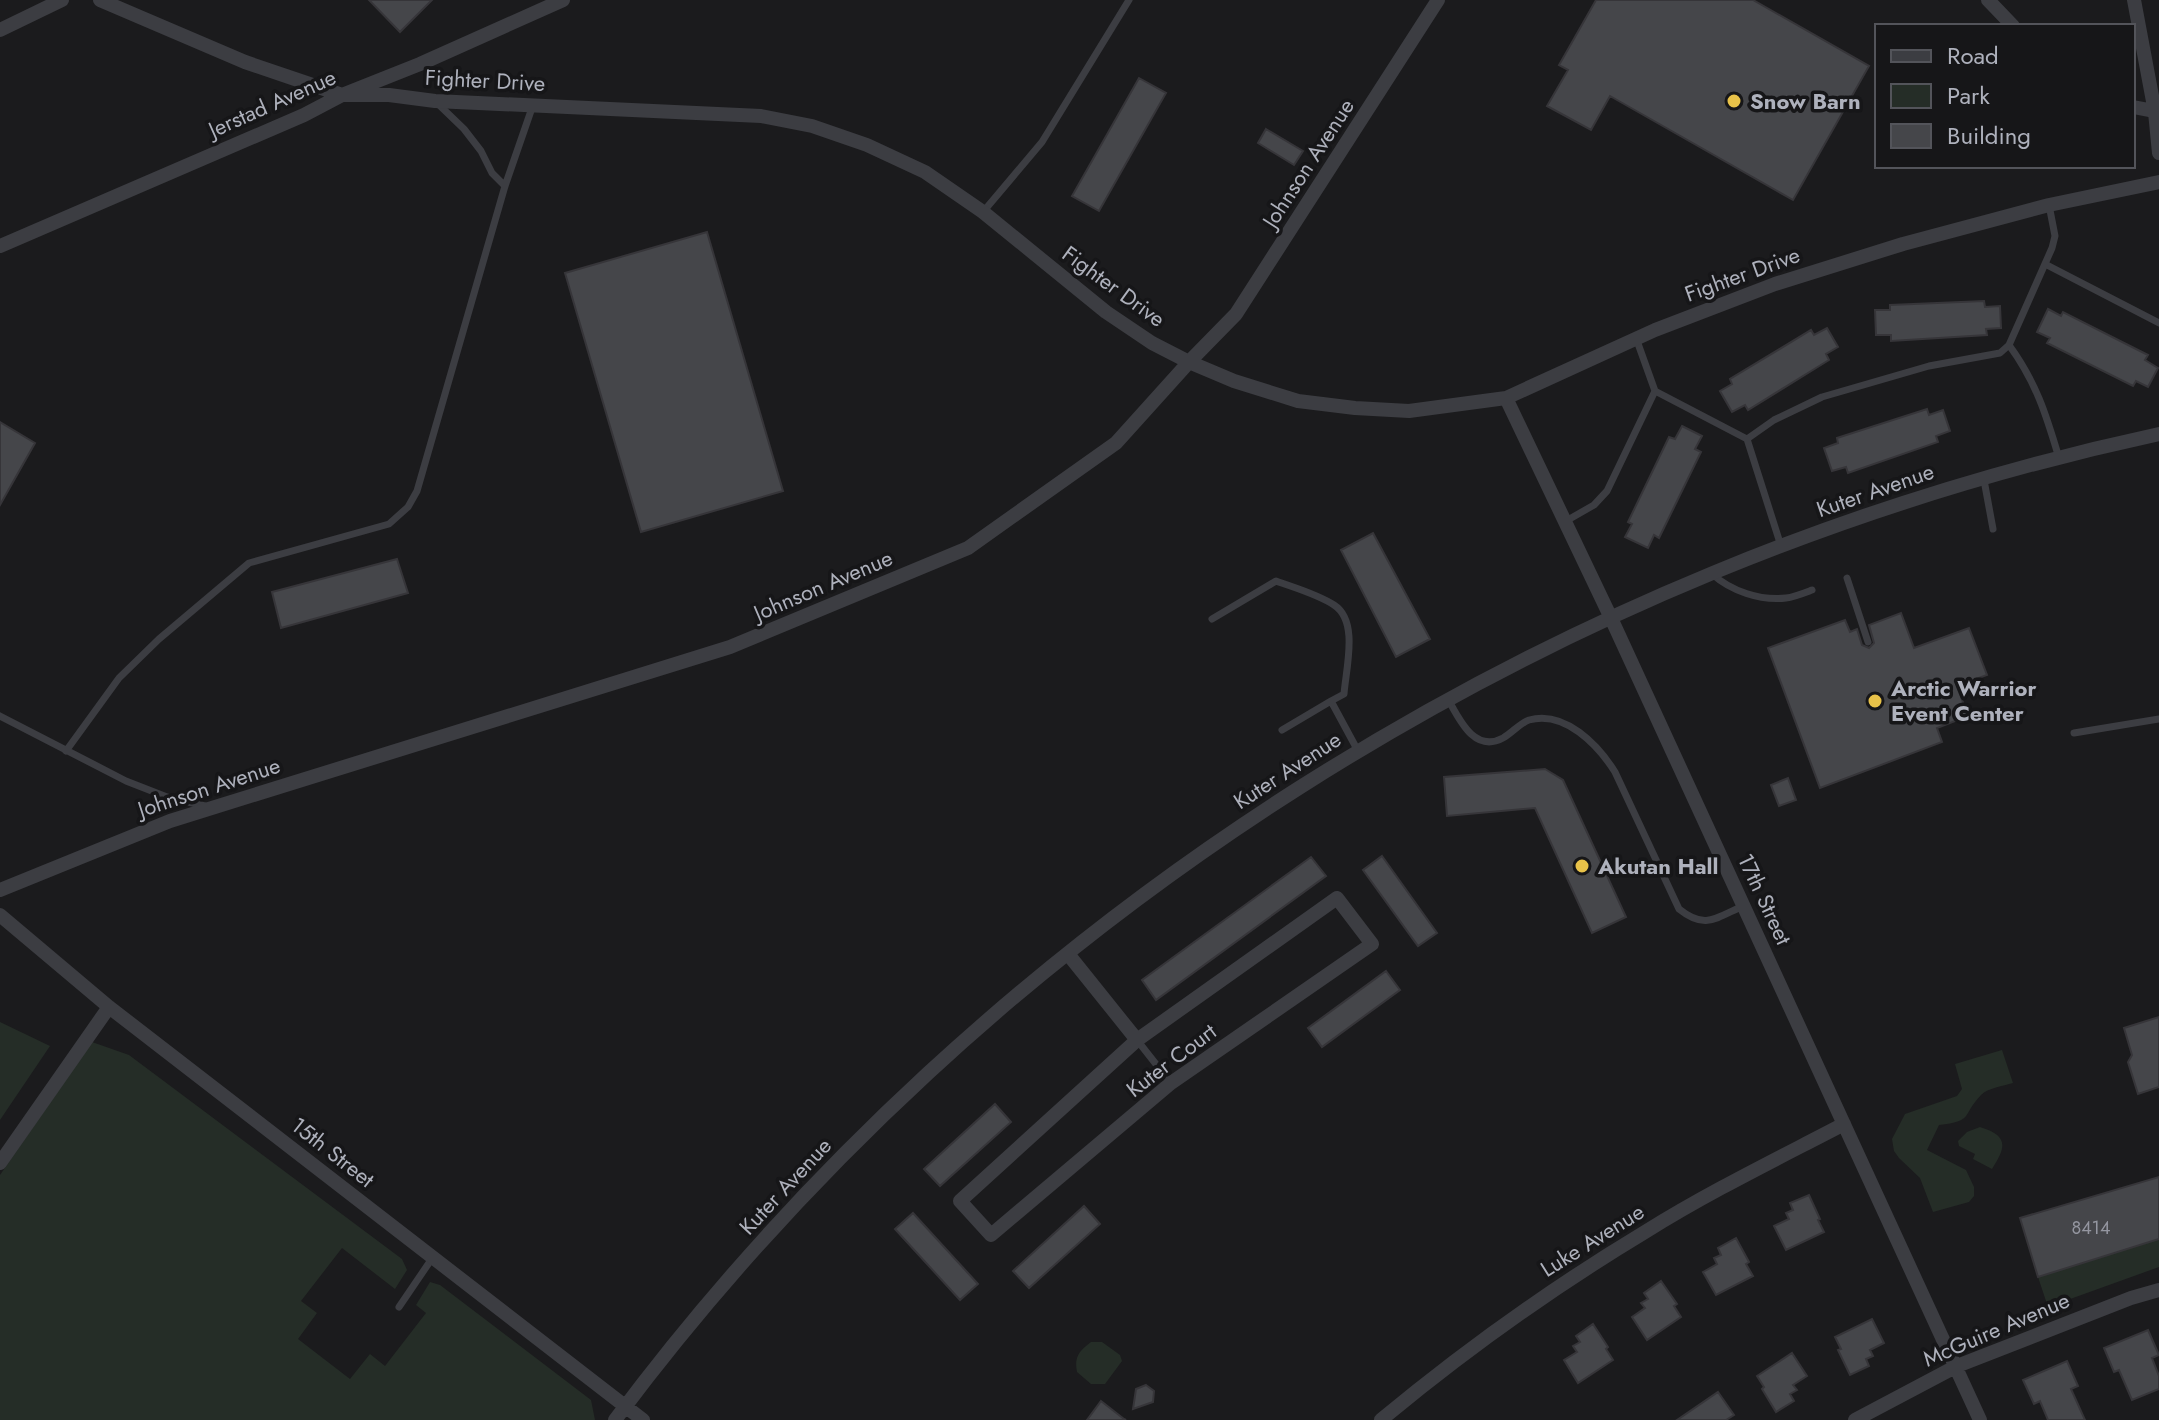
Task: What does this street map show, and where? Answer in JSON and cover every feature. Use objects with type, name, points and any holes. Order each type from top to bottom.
[{"type":"street","points":[[0,30],[62,0]]},
{"type":"street","name":"Fighter Drive","points":[[100,0],[245,62],[342,95],[761,116],[812,126],[867,145],[925,172],[983,212],[1106,312],[1152,343],[1234,381],[1298,401],[1355,408],[1409,411],[1506,398],[1636,338],[1775,284],[1903,244],[2049,205],[2159,182]]},
{"type":"street","name":"Jerstad Avenue","points":[[0,246],[563,0]]},
{"type":"street","name":"Johnson Avenue","points":[[0,890],[170,821],[730,647],[968,548],[1116,443],[1236,314],[1438,0]]},
{"type":"street","points":[[1988,0],[2011,24]]},
{"type":"street","points":[[2134,0],[2157,112],[2159,153]]},
{"type":"street","points":[[2135,107],[2157,112]]},
{"type":"street","name":"17th Street","points":[[1506,398],[1611,618],[1980,1420]]},
{"type":"street","name":"Kuter Avenue","points":[[615,1420],[721,1288],[817,1183],[921,1080],[1012,999],[1144,894],[1358,751],[1536,652],[1711,572],[1983,477],[2159,434]]},
{"type":"street","name":"Kuter Court","points":[[1337,898],[1372,944],[1171,1083],[991,1235],[960,1201],[1137,1040],[1337,898]]},
{"type":"street","name":"15th Street","points":[[0,915],[109,1007],[643,1420]]},
{"type":"street","name":"Kuter Court","points":[[1068,954],[1137,1040]]},
{"type":"street","points":[[0,1163],[109,1007]]},
{"type":"street","name":"Luke Avenue","points":[[1381,1420],[1485,1337],[1645,1232],[1727,1184],[1844,1124]]},
{"type":"street","name":"McGuire Avenue","points":[[1855,1420],[1957,1366],[2159,1290]]},
{"type":"lane","points":[[983,212],[1042,142],[1129,0]]},
{"type":"lane","points":[[435,101],[464,129],[481,151],[492,173],[505,186]]},
{"type":"lane","points":[[66,751],[119,678],[159,639],[249,563],[389,524],[408,507],[417,491],[505,186],[533,105]]},
{"type":"lane","points":[[1747,439],[1774,420],[1822,397],[1929,366],[2000,353],[2009,345],[2055,236],[2049,205]]},
{"type":"lane","points":[[2045,264],[2159,323]]},
{"type":"lane","points":[[1636,338],[1655,391],[1747,439],[1781,546]]},
{"type":"lane","points":[[2009,345],[2027,369],[2040,397],[2059,458]]},
{"type":"lane","points":[[1565,522],[1594,505],[1607,491],[1655,391]]},
{"type":"lane","points":[[1983,477],[1993,529]]},
{"type":"lane","points":[[1711,572],[1721,582],[1738,591],[1759,597],[1787,598],[1812,590]]},
{"type":"lane","points":[[1847,578],[1868,642]]},
{"type":"lane","points":[[1212,619],[1276,581],[1335,605],[1346,617],[1349,634],[1344,694],[1282,730]]},
{"type":"lane","points":[[1448,699],[1468,732],[1478,740],[1490,742],[1502,739],[1527,721],[1547,719],[1568,725],[1604,754],[1615,772],[1679,909],[1691,919],[1702,922],[1743,906]]},
{"type":"lane","points":[[1331,701],[1358,751]]},
{"type":"lane","points":[[0,716],[126,781],[167,797],[211,808]]},
{"type":"lane","points":[[2074,733],[2159,719]]},
{"type":"lane","points":[[1137,1040],[1171,1083]]},
{"type":"lane","points":[[399,1307],[433,1257]]},
{"type":"green space","points":[[0,1022],[50,1046],[0,1120]]},
{"type":"green space","points":[[92,1042],[129,1055],[402,1259],[407,1270],[395,1289],[342,1248],[301,1301],[317,1313],[298,1339],[350,1379],[370,1354],[385,1366],[426,1313],[416,1305],[430,1282],[440,1285],[591,1400],[595,1420],[0,1420],[0,1175]]},
{"type":"green space","points":[[2002,1050],[2013,1083],[1984,1093],[1958,1122],[1939,1125],[1927,1150],[1966,1170],[1974,1187],[1974,1196],[1969,1202],[1933,1212],[1920,1178],[1899,1158],[1892,1139],[1905,1114],[1957,1096],[1962,1089],[1955,1064]]},
{"type":"green space","points":[[1980,1127],[1996,1134],[2002,1143],[1992,1169],[1973,1159],[1975,1154],[1959,1146],[1958,1141],[1967,1132]]},
{"type":"green space","points":[[2159,1239],[2159,1267],[2048,1307],[2038,1277]]},
{"type":"green space","points":[[1091,1342],[1102,1342],[1120,1355],[1122,1361],[1105,1384],[1091,1384],[1077,1372],[1078,1355]]},
{"type":"building","points":[[369,0],[432,0],[400,32]]},
{"type":"building","name":"Snow Barn","points":[[1596,0],[1753,0],[1869,66],[1793,200],[1610,96],[1591,130],[1547,106],[1568,70],[1559,65]]},
{"type":"building","points":[[1139,78],[1166,93],[1099,211],[1072,196]]},
{"type":"building","points":[[1266,129],[1303,151],[1294,165],[1258,143]]},
{"type":"building","points":[[707,232],[783,491],[641,532],[565,273]]},
{"type":"building","points":[[1984,301],[1985,307],[2000,306],[2001,328],[1986,329],[1987,335],[1891,341],[1891,335],[1876,335],[1875,310],[1890,310],[1890,305]]},
{"type":"building","points":[[2048,309],[2061,316],[2063,312],[2148,355],[2145,360],[2158,368],[2148,387],[2136,381],[2133,386],[2047,343],[2050,338],[2037,332]]},
{"type":"building","points":[[1827,328],[1838,347],[1826,354],[1829,360],[1748,410],[1745,405],[1732,412],[1720,391],[1732,384],[1730,379],[1811,330],[1814,335]]},
{"type":"building","points":[[1927,409],[1929,415],[1943,410],[1950,431],[1936,436],[1938,442],[1848,473],[1846,467],[1832,471],[1824,448],[1838,443],[1837,438]]},
{"type":"building","points":[[0,422],[35,443],[0,505]]},
{"type":"building","points":[[1682,426],[1702,436],[1695,449],[1701,452],[1659,538],[1654,535],[1648,548],[1625,537],[1632,524],[1628,522],[1669,437],[1675,439]]},
{"type":"building","points":[[1373,533],[1430,639],[1396,657],[1341,550]]},
{"type":"building","points":[[397,559],[408,593],[281,628],[272,592]]},
{"type":"building","name":"Arctic Warrior Event Center","points":[[1901,613],[1914,648],[1969,628],[1987,675],[1957,686],[1968,716],[1937,728],[1942,742],[1820,788],[1768,648],[1845,620],[1850,632],[1857,629],[1862,645],[1869,648],[1874,643],[1869,625]]},
{"type":"building","name":"Akutan Hall","points":[[1545,769],[1563,780],[1626,917],[1592,933],[1535,808],[1447,816],[1444,777]]},
{"type":"building","points":[[1788,778],[1796,800],[1779,806],[1771,785]]},
{"type":"building","points":[[1382,856],[1437,933],[1418,946],[1363,870]]},
{"type":"building","points":[[1311,857],[1326,876],[1156,1000],[1142,980]]},
{"type":"building","points":[[1386,971],[1400,990],[1322,1047],[1308,1028]]},
{"type":"building","points":[[2159,1017],[2159,1087],[2138,1094],[2128,1062],[2132,1055],[2124,1028]]},
{"type":"building","points":[[995,1104],[1011,1122],[940,1186],[924,1169]]},
{"type":"building","points":[[2159,1177],[2159,1239],[2038,1277],[2020,1218]]},
{"type":"building","points":[[1809,1195],[1824,1232],[1786,1250],[1774,1226],[1789,1219],[1786,1213],[1793,1210],[1790,1203]]},
{"type":"building","points":[[1084,1206],[1100,1224],[1029,1288],[1013,1271]]},
{"type":"building","points":[[913,1213],[978,1284],[960,1300],[895,1229]]},
{"type":"building","points":[[1736,1238],[1753,1276],[1716,1295],[1703,1272],[1717,1264],[1714,1258],[1721,1255],[1718,1248]]},
{"type":"building","points":[[1661,1281],[1677,1304],[1674,1306],[1681,1317],[1647,1340],[1632,1317],[1645,1308],[1641,1303],[1648,1299],[1644,1293]]},
{"type":"building","points":[[1872,1319],[1884,1343],[1870,1350],[1873,1356],[1866,1359],[1869,1366],[1850,1375],[1835,1337]]},
{"type":"building","points":[[1593,1324],[1613,1360],[1578,1383],[1564,1360],[1577,1352],[1573,1346],[1580,1342],[1576,1336]]},
{"type":"building","points":[[2148,1330],[2159,1355],[2152,1358],[2159,1376],[2159,1389],[2132,1400],[2119,1370],[2114,1372],[2104,1348]]},
{"type":"building","points":[[1792,1353],[1807,1376],[1793,1385],[1797,1390],[1790,1394],[1794,1401],[1776,1412],[1757,1376]]},
{"type":"building","points":[[2067,1361],[2078,1386],[2071,1389],[2085,1420],[2048,1420],[2040,1401],[2034,1404],[2023,1380]]},
{"type":"building","points":[[1146,1385],[1154,1391],[1153,1402],[1133,1409],[1136,1389]]},
{"type":"building","points":[[1718,1392],[1734,1415],[1726,1420],[1677,1420]]},
{"type":"building","points":[[1101,1401],[1124,1419],[1126,1420],[1087,1420]]},
{"type":"place","name":"Snow Barn","points":[[1734,101]]},
{"type":"place","name":"Arctic Warrior Event Center","points":[[1875,701]]},
{"type":"place","name":"Akutan Hall","points":[[1582,866]]}]
